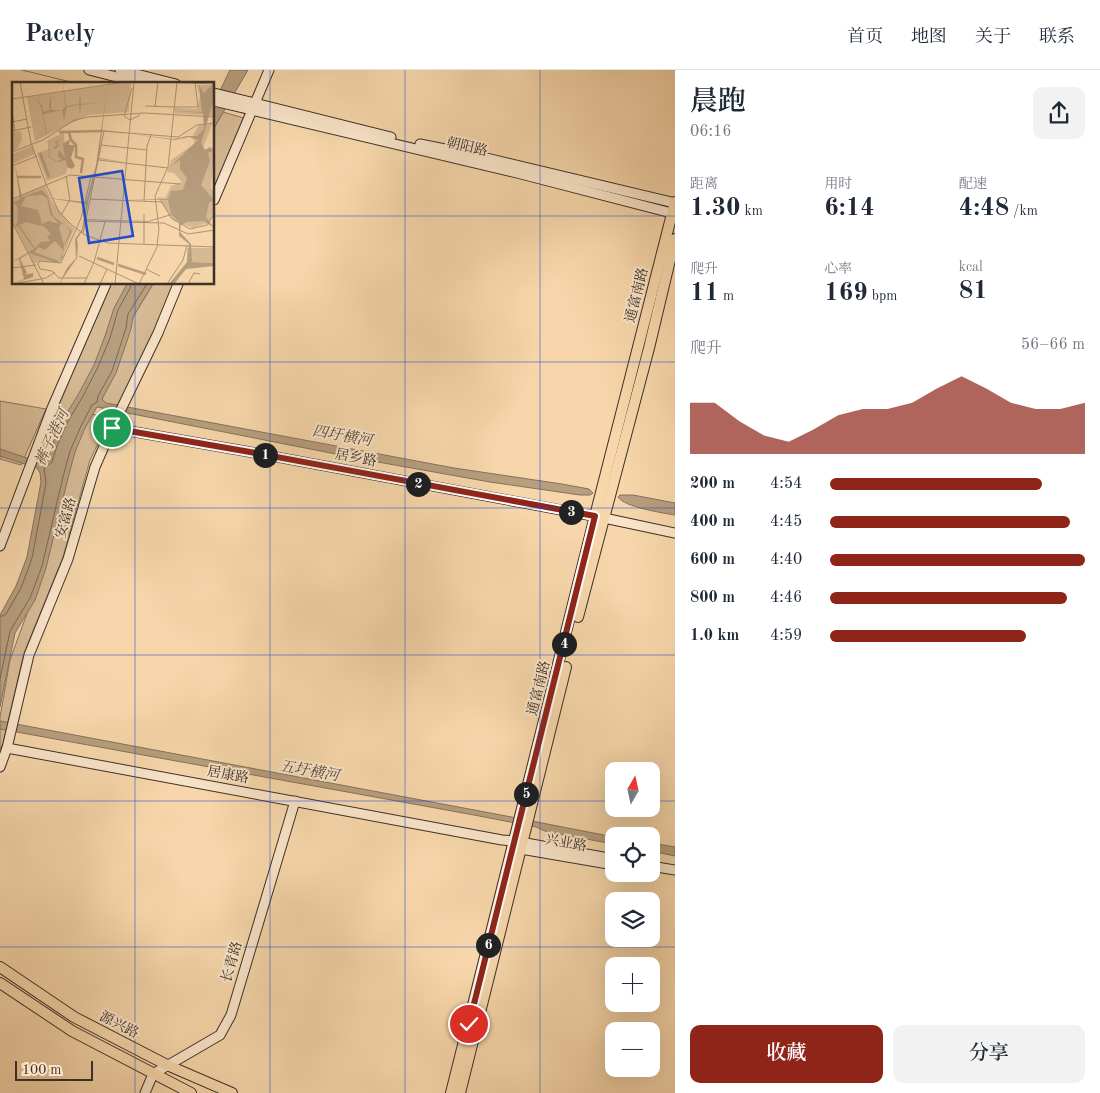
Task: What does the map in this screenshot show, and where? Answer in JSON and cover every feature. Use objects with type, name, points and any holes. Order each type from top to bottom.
[{"type":"main road","name":"通富南路","points":[[451,1093],[523,822],[600,517],[674,207]]},
{"type":"main road","name":"通富南路","points":[[600,517],[649,348],[675,239]]},
{"type":"main road","name":"通富南路","points":[[460,1093],[517,845]]},
{"type":"main road","name":"源兴路","points":[[0,967],[74,1017],[167,1065],[232,1093]]},
{"type":"main road","name":"源兴路","points":[[0,983],[72,1031],[191,1093]]},
{"type":"street","points":[[89,70],[136,82]]},
{"type":"street","points":[[120,70],[168,82]]},
{"type":"street","points":[[215,198],[269,70]]},
{"type":"street","points":[[215,93],[234,102]]},
{"type":"street","points":[[215,101],[234,102]]},
{"type":"street","name":"朝阳路","points":[[234,102],[512,172],[674,207]]},
{"type":"street","points":[[0,546],[52,408],[106,285]]},
{"type":"street","name":"安富路","points":[[0,767],[7,748],[29,655],[68,558],[95,467],[158,333],[178,285]]},
{"type":"street","name":"居乡路","points":[[112,428],[600,517],[675,533]]},
{"type":"street","name":"居康路","points":[[7,748],[502,840],[517,845]]},
{"type":"street","name":"长青路","points":[[153,1074],[220,1035],[231,1015],[295,801]]},
{"type":"street","name":"兴业路","points":[[517,845],[605,858]]},
{"type":"street","name":"兴业路","points":[[517,845],[605,863]]},
{"type":"street","points":[[660,868],[675,870]]},
{"type":"street","points":[[660,873],[675,876]]},
{"type":"street","points":[[145,1093],[153,1074]]},
{"type":"shaded area","points":[[223,112],[244,118],[215,187],[215,126]]},
{"type":"shaded area","points":[[110,285],[133,285],[100,360],[67,423],[52,418]]},
{"type":"shaded area","points":[[152,285],[174,285],[154,332],[117,408],[94,403],[133,317]]},
{"type":"shaded area","points":[[0,401],[46,409],[21,465],[0,459]]},
{"type":"shaded area","points":[[89,414],[111,417],[90,460],[63,557],[24,653],[0,750],[0,717],[10,660],[37,586],[63,472]]},
{"type":"water","points":[[230,70],[248,70],[215,126],[215,101]]},
{"type":"water","points":[[126,285],[152,285],[133,317],[131,329],[116,373],[102,399],[106,403],[454,468],[562,484],[589,489],[593,493],[590,495],[580,495],[490,482],[361,459],[97,407],[85,428],[75,452],[46,568],[35,600],[15,633],[0,707],[0,615],[16,586],[27,557],[41,482],[40,473],[37,468],[0,456],[0,449],[42,463],[48,460],[63,419],[94,365],[114,308]]},
{"type":"water","points":[[620,495],[633,495],[675,503],[675,515],[628,504],[618,497]]},
{"type":"water","points":[[0,721],[605,835],[605,842],[547,832],[536,827],[474,815],[0,729]]},
{"type":"water","points":[[660,844],[675,847],[675,856],[660,853]]},
{"type":"waterway","points":[[22,70],[71,82]]},
{"type":"route","points":[[112,428],[595,516],[469,1024]]},
{"type":"water label","name":"四圩横河","points":[[342,437]]},
{"type":"water label","name":"裤子港河","points":[[53,438]]},
{"type":"water label","name":"五圩横河","points":[[309,772]]}]
